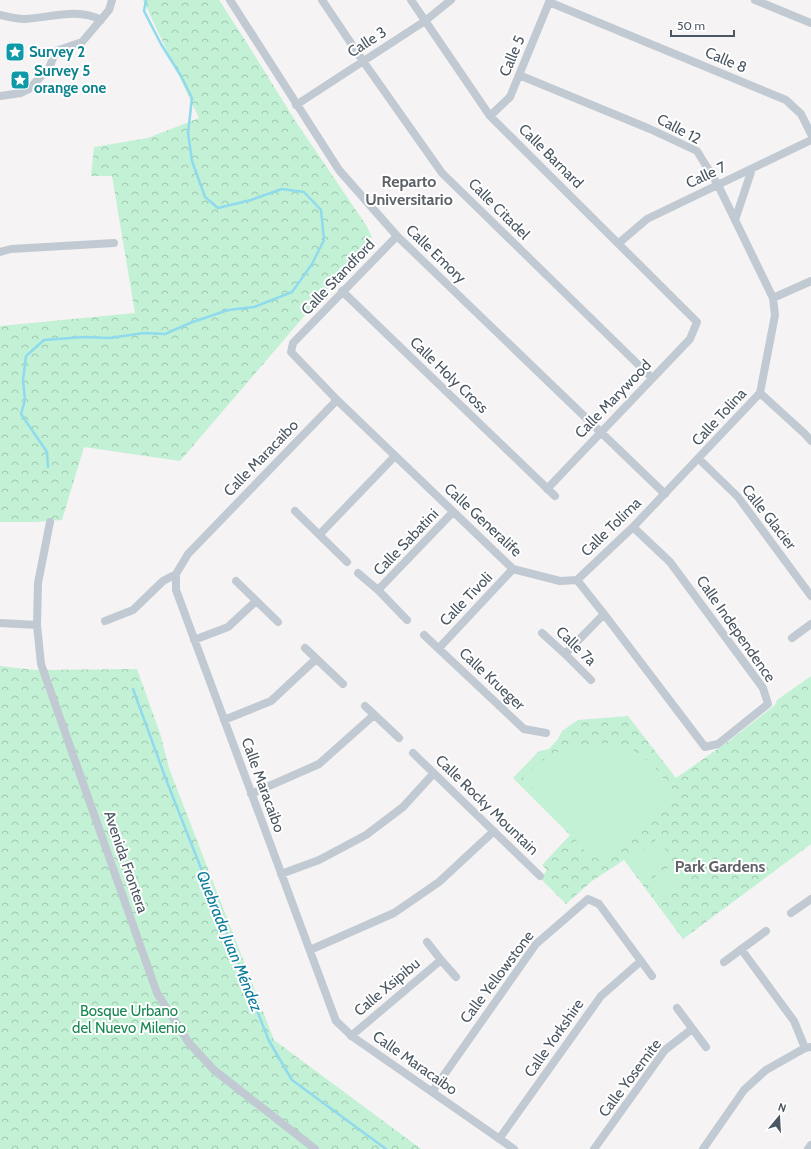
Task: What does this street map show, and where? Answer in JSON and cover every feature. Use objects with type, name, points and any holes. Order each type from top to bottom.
[{"type":"street","points":[[0,96],[21,93],[29,88],[49,68],[56,52],[82,42],[109,10],[112,0]]},
{"type":"street","name":"Calle Emory","points":[[230,0],[339,170],[397,236],[665,494]]},
{"type":"street","name":"Calle Citadel","points":[[322,0],[363,61],[442,172],[652,378]]},
{"type":"street","name":"Calle Barnard","points":[[411,0],[490,116],[691,315]]},
{"type":"street","name":"Calle 3","points":[[296,105],[425,21],[451,0]]},
{"type":"street","points":[[755,0],[811,23]]},
{"type":"street","name":"Calle 5","points":[[490,116],[510,97],[550,1]]},
{"type":"street","name":"Calle 8","points":[[550,1],[786,100],[801,114],[811,134]]},
{"type":"street","points":[[0,15],[22,19],[70,13],[93,16],[101,20]]},
{"type":"street","name":"Calle 12","points":[[519,75],[650,129],[697,151],[718,185],[773,298]]},
{"type":"street","name":"Calle 7","points":[[619,243],[647,219],[811,140]]},
{"type":"street","points":[[735,220],[752,169]]},
{"type":"street","name":"Calle Standford","points":[[299,337],[397,236]]},
{"type":"street","points":[[0,252],[11,249],[114,243]]},
{"type":"street","points":[[773,298],[811,281]]},
{"type":"street","name":"Calle Holy Cross","points":[[342,291],[547,489]]},
{"type":"street","name":"Calle Tolina","points":[[665,494],[760,393],[775,315],[773,298]]},
{"type":"street","name":"Calle Marywood","points":[[547,489],[690,339],[697,322],[691,315]]},
{"type":"street","name":"Calle Generalife","points":[[299,337],[293,344],[291,352],[336,400],[513,569],[560,581],[577,580]]},
{"type":"street","points":[[760,393],[811,441]]},
{"type":"street","name":"Calle Maracaibo","points":[[336,400],[188,554],[176,574],[176,590],[336,1021],[351,1036],[514,1149]]},
{"type":"street","points":[[320,534],[395,456]]},
{"type":"street","name":"Calle Glacier","points":[[699,459],[738,497],[811,596]]},
{"type":"street","points":[[547,489],[555,496]]},
{"type":"street","name":"Calle Tolima","points":[[577,580],[634,527],[665,494]]},
{"type":"street","points":[[295,511],[348,562]]},
{"type":"street","name":"Calle Sabatini","points":[[378,590],[453,512]]},
{"type":"street","name":"Avenida Frontera","points":[[50,522],[38,583],[37,625],[41,664],[157,993],[189,1043],[214,1070],[315,1149]]},
{"type":"street","name":"Calle Independence","points":[[604,614],[706,747],[718,744],[768,704],[763,688],[670,562],[634,527]]},
{"type":"street","name":"Calle Tivoli","points":[[438,648],[513,569]]},
{"type":"street","points":[[358,573],[378,590],[407,620]]},
{"type":"street","points":[[105,621],[133,610],[163,580],[176,574]]},
{"type":"street","points":[[577,580],[604,614]]},
{"type":"street","points":[[236,581],[278,622]]},
{"type":"street","points":[[194,640],[228,627],[256,601]]},
{"type":"street","name":"Calle 7a","points":[[565,654],[604,614]]},
{"type":"street","points":[[0,623],[37,625]]},
{"type":"street","points":[[792,638],[811,624]]},
{"type":"street","name":"Calle 7a","points":[[542,633],[590,680]]},
{"type":"street","name":"Calle Krueger","points":[[424,635],[524,729],[546,733]]},
{"type":"street","points":[[305,648],[343,684]]},
{"type":"street","points":[[224,720],[271,701],[316,659]]},
{"type":"street","points":[[365,706],[399,738]]},
{"type":"street","points":[[251,794],[319,764],[374,715]]},
{"type":"street","name":"Calle Rocky Mountain","points":[[413,753],[540,876]]},
{"type":"street","points":[[282,874],[319,860],[366,835],[403,807],[434,773]]},
{"type":"street","points":[[310,950],[394,913],[439,882],[494,831]]},
{"type":"street","name":"Calle Yellowstone","points":[[432,1092],[536,944],[588,899],[599,904],[641,961]]},
{"type":"street","points":[[791,913],[811,899]]},
{"type":"street","points":[[724,962],[766,931]]},
{"type":"street","name":"Calle Xsipibu","points":[[427,942],[456,977]]},
{"type":"street","points":[[703,1149],[744,1090],[766,1070],[808,1047],[794,1021],[741,949]]},
{"type":"street","name":"Calle Xsipibu","points":[[351,1036],[441,960]]},
{"type":"street","points":[[641,961],[652,976]]},
{"type":"street","name":"Calle Yorkshire","points":[[500,1139],[601,996],[641,961]]},
{"type":"street","points":[[677,1008],[706,1047]]},
{"type":"street","name":"Calle Yosemite","points":[[594,1149],[665,1050],[692,1029]]},
{"type":"street","points":[[808,1149],[811,1144]]},
{"type":"green space","points":[[143,0],[219,0],[296,122],[366,225],[372,237],[180,461],[84,447],[62,520],[0,522],[0,326],[135,313],[112,176],[91,176],[94,147],[148,138],[199,118]]},
{"type":"green space","name":"Bosque Urbano del Nuevo Milenio","points":[[0,666],[35,670],[137,669],[160,733],[169,768],[274,1040],[421,1149],[0,1149]]},
{"type":"green space","points":[[811,676],[811,844],[683,939],[624,860],[592,881],[566,904],[541,879],[547,870],[542,865],[570,835],[513,778],[539,751],[549,749],[558,739],[562,731],[578,720],[628,716],[676,778],[729,741],[775,705],[777,700]]},
{"type":"green space","points":[[607,743],[633,750],[653,764],[674,794],[600,859],[590,857],[523,777],[549,755],[579,745]]},
{"type":"green space","points":[[657,839],[670,855],[641,877],[628,861]]},
{"type":"green space","points":[[678,861],[691,879],[658,901],[646,883]]},
{"type":"waterway","name":"Quebrada Juan Méndez","points":[[48,467],[47,452],[21,414],[25,400],[23,380],[26,356],[44,340],[84,337],[110,338],[144,333],[165,334],[190,323],[228,310],[254,307],[292,292],[312,264],[324,240],[321,210],[304,192],[282,189],[251,200],[218,208],[205,197],[192,161],[188,133],[192,98],[144,11],[146,0]]},
{"type":"waterway","name":"Quebrada Juan Méndez","points":[[133,689],[167,782],[269,1041],[292,1080],[386,1149]]},
{"type":"place","name":"Survey 2","points":[[15,52]]},
{"type":"place","name":"Survey 5 orange one","points":[[20,80]]},
{"type":"district","name":"Reparto Universitario","points":[[409,190]]},
{"type":"district","name":"Park Gardens","points":[[720,866]]}]
